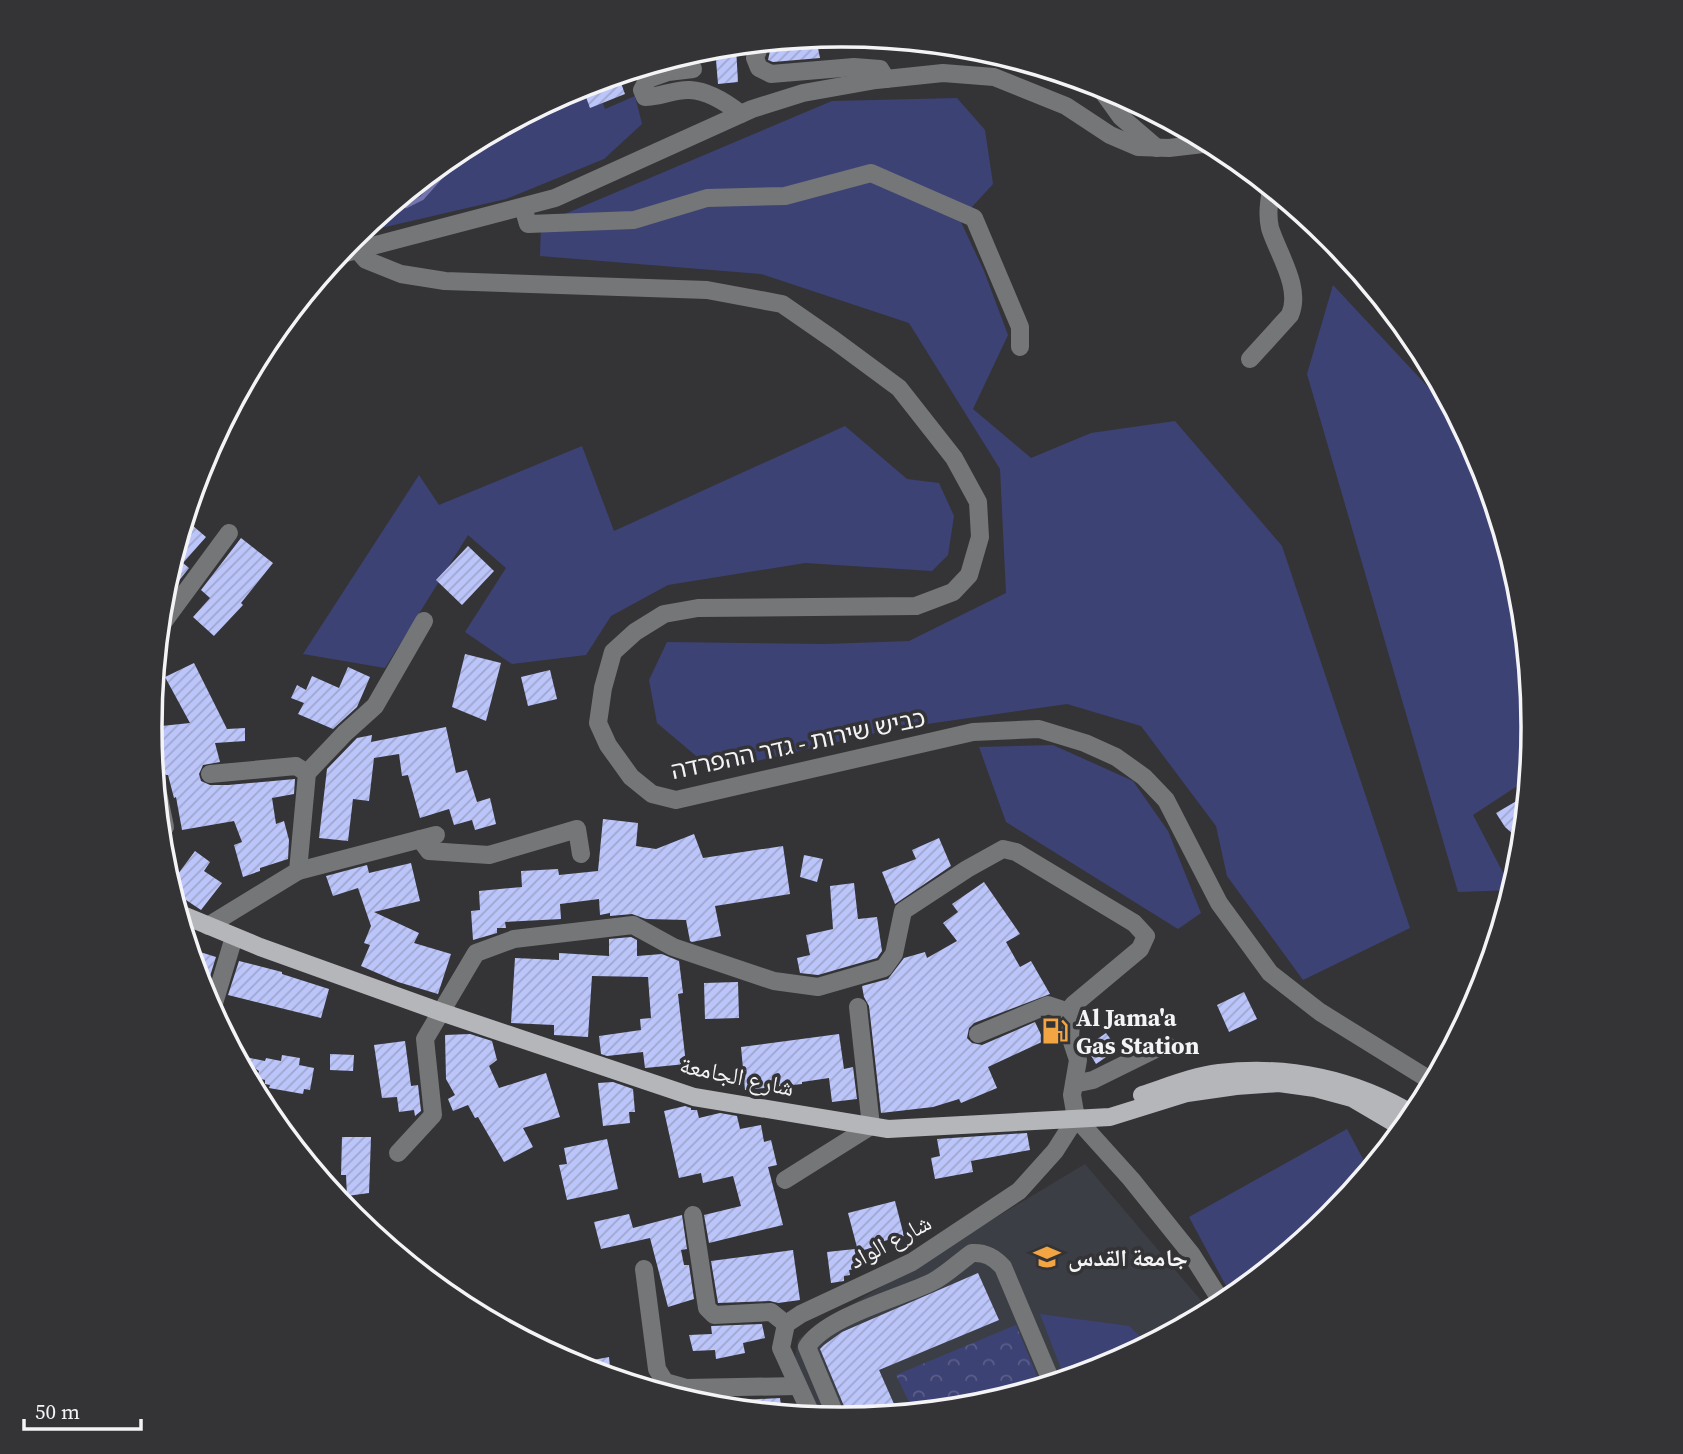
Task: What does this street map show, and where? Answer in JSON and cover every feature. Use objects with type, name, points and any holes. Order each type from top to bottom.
[{"type":"main road","name":"شارع الجامعة","points":[[190,919],[441,1012],[694,1097],[888,1129],[1076,1118]]},
{"type":"main road","points":[[1076,1118],[1182,1081],[1219,1073],[1282,1071],[1333,1079],[1385,1097],[1404,1109]]},
{"type":"main road","points":[[1076,1118],[1110,1117],[1187,1093],[1279,1083],[1315,1088],[1352,1098],[1394,1123]]},
{"type":"street","points":[[757,53],[755,58],[759,68],[771,74],[853,67],[880,69],[886,79]]},
{"type":"street","points":[[694,69],[668,72],[648,79],[642,90],[645,97],[689,90],[724,101],[741,114]]},
{"type":"street","points":[[359,248],[555,198],[741,114],[803,93],[886,79],[943,74],[994,78],[1066,106],[1110,135],[1138,147],[1192,145]]},
{"type":"street","points":[[1111,103],[1121,117],[1157,148]]},
{"type":"street","points":[[523,207],[528,224],[634,220],[707,198],[785,196],[871,173],[974,218],[1020,327],[1020,347]]},
{"type":"street","points":[[1250,359],[1293,309],[1291,285],[1270,226],[1269,199]]},
{"type":"street","name":"כביש שירות - גדר ההפרדה","points":[[353,254],[401,274],[445,281],[707,290],[782,304],[899,388],[954,458],[978,502],[980,537],[969,575],[953,592],[916,606],[698,608],[664,614],[635,632],[613,652],[603,688],[598,723],[608,745],[631,777],[652,794],[676,800],[973,732],[1039,729],[1085,743],[1116,757],[1166,800],[1219,903],[1270,973],[1320,1012],[1424,1077]]},
{"type":"street","points":[[173,610],[229,533]]},
{"type":"street","points":[[298,871],[307,773],[375,706],[424,621]]},
{"type":"street","points":[[210,774],[296,766],[307,773]]},
{"type":"street","points":[[208,926],[298,871],[428,837],[429,851],[489,855],[577,829],[581,854]]},
{"type":"street","points":[[398,1153],[433,1115],[425,1039],[476,953],[514,939],[633,925],[673,947],[774,981],[818,987],[884,968],[894,954],[903,911],[1003,849],[1016,852],[1134,923],[1146,936],[1140,949],[1073,1005],[1070,1036],[1079,1060],[1072,1095],[1076,1118],[1131,1179],[1192,1255],[1216,1294]]},
{"type":"street","points":[[217,995],[234,937]]},
{"type":"street","points":[[978,1034],[1048,1005],[1072,1013]]},
{"type":"street","points":[[785,1180],[870,1126],[858,1007]]},
{"type":"street","points":[[1074,1084],[1093,1080],[1166,1044]]},
{"type":"street","name":"شارع الواد","points":[[786,1324],[801,1314],[912,1262],[1019,1191],[1055,1151],[1076,1118]]},
{"type":"street","points":[[693,1215],[707,1308],[714,1315],[771,1312],[786,1324],[781,1348],[807,1405]]},
{"type":"street","points":[[831,1407],[807,1347],[814,1335],[840,1321],[933,1282],[972,1253],[979,1252],[995,1258],[1003,1267],[1048,1375]]},
{"type":"street","points":[[644,1269],[657,1369],[665,1382],[686,1388],[798,1386]]},
{"type":"shaded area","name":"جامعة القدس","points":[[1085,1164],[1203,1302],[1142,1337],[1060,1371],[974,1394],[886,1405],[805,1405],[795,1357],[798,1340],[811,1329]]},
{"type":"green space","points":[[599,92],[605,109],[635,96],[642,124],[604,159],[506,199],[381,228],[464,162],[541,117]]},
{"type":"green space","points":[[957,98],[985,130],[993,184],[960,220],[984,271],[1008,335],[973,409],[1031,458],[1091,433],[1175,421],[1282,546],[1410,928],[1303,980],[1227,876],[1216,826],[1141,726],[1067,704],[892,729],[714,771],[657,723],[649,680],[667,642],[826,644],[909,641],[1006,593],[1000,469],[909,323],[761,274],[540,256],[541,224],[832,101]]},
{"type":"green space","points":[[1333,285],[1433,392],[1470,467],[1498,551],[1508,594],[1520,683],[1518,785],[1473,815],[1504,875],[1501,890],[1458,892],[1307,374]]},
{"type":"green space","points":[[845,426],[907,479],[939,483],[954,516],[948,555],[932,571],[805,563],[668,585],[611,616],[586,655],[512,664],[465,632],[506,568],[468,535],[385,668],[303,654],[419,475],[439,505],[582,446],[614,531]]},
{"type":"green space","points":[[1053,745],[1133,781],[1168,831],[1201,913],[1178,929],[1006,822],[979,747]]},
{"type":"green space","points":[[1347,1129],[1364,1161],[1322,1208],[1290,1238],[1226,1287],[1189,1217]]},
{"type":"green space","points":[[1040,1314],[1129,1326],[1141,1337],[1102,1355],[1062,1370]]},
{"type":"green space","points":[[1016,1325],[1038,1378],[974,1394],[910,1403],[896,1375]]},
{"type":"building","points":[[818,48],[820,58],[773,62],[768,60],[770,51]]},
{"type":"building","points":[[736,56],[738,82],[718,84],[716,59]]},
{"type":"building","points":[[621,84],[625,94],[590,108],[586,97]]},
{"type":"building","points":[[193,526],[206,537],[183,563],[189,568],[178,582]]},
{"type":"building","points":[[241,538],[273,563],[241,603],[243,605],[214,636],[193,617],[210,598],[201,590]]},
{"type":"building","points":[[468,546],[494,571],[462,605],[436,580]]},
{"type":"building","points":[[465,654],[501,663],[486,721],[452,707]]},
{"type":"building","points":[[194,663],[227,729],[245,728],[245,741],[215,743],[220,762],[203,765],[199,774],[201,781],[210,785],[228,785],[295,779],[294,794],[272,798],[276,824],[284,821],[289,840],[288,859],[243,877],[234,845],[242,842],[234,821],[182,830],[176,797],[174,798],[168,775],[163,772],[162,726],[190,723],[165,677]]},
{"type":"building","points":[[348,667],[370,677],[357,707],[333,729],[298,714],[304,703],[291,698],[297,685],[306,690],[312,676],[339,688]]},
{"type":"building","points":[[550,670],[557,699],[528,706],[521,677]]},
{"type":"building","points":[[446,727],[456,773],[467,770],[477,802],[490,798],[496,824],[475,830],[472,820],[454,825],[449,809],[420,818],[408,775],[402,776],[399,754],[374,758],[369,801],[353,799],[348,841],[319,838],[327,769],[357,738],[372,735],[371,742]]},
{"type":"building","points":[[1517,801],[1512,833],[1505,827],[1496,813]]},
{"type":"building","points":[[603,819],[638,823],[636,846],[656,849],[694,834],[703,858],[783,846],[790,894],[715,906],[721,936],[692,942],[686,920],[646,919],[632,914],[600,915],[599,899],[560,904],[561,919],[505,922],[506,928],[497,928],[497,933],[473,940],[471,911],[480,910],[479,891],[522,887],[521,871],[558,869],[559,875],[598,871]]},
{"type":"building","points":[[939,838],[951,866],[895,904],[882,872],[916,859],[912,850]]},
{"type":"building","points":[[195,851],[210,862],[204,871],[222,883],[201,910],[184,899],[178,874]]},
{"type":"building","points":[[804,855],[823,859],[817,882],[800,877]]},
{"type":"building","points":[[411,863],[420,901],[374,912],[419,933],[414,943],[451,954],[438,994],[398,982],[361,966],[370,945],[364,943],[371,926],[358,888],[333,896],[326,876],[367,865],[369,873]]},
{"type":"building","points":[[984,882],[1020,934],[1006,942],[1020,967],[1031,961],[1050,994],[974,1023],[969,1028],[967,1038],[972,1043],[982,1045],[1035,1022],[1044,1041],[988,1067],[997,1088],[961,1103],[959,1099],[933,1107],[881,1113],[869,1006],[862,986],[888,979],[904,958],[925,952],[927,958],[957,941],[943,923],[958,912],[952,904]]},
{"type":"building","points":[[854,883],[858,919],[877,917],[882,951],[877,958],[818,975],[800,973],[797,958],[810,955],[806,935],[833,929],[830,886]]},
{"type":"building","points":[[631,937],[637,940],[637,956],[662,954],[679,961],[683,993],[678,994],[686,1064],[645,1068],[643,1052],[607,1056],[601,1054],[599,1036],[641,1030],[640,1019],[651,1018],[648,977],[592,976],[588,1037],[554,1035],[554,1025],[511,1023],[515,958],[559,960],[559,953],[609,956],[609,939]]},
{"type":"building","points":[[201,952],[216,957],[210,977]]},
{"type":"building","points":[[239,961],[282,972],[329,989],[321,1018],[228,995]]},
{"type":"building","points":[[738,982],[739,1018],[705,1019],[704,983]]},
{"type":"building","points":[[1244,992],[1257,1019],[1229,1032],[1217,1005]]},
{"type":"building","points":[[1106,1033],[1118,1049],[1096,1064],[1086,1047]]},
{"type":"building","points":[[470,1034],[492,1041],[497,1060],[489,1066],[499,1088],[546,1073],[560,1117],[523,1128],[533,1147],[504,1162],[468,1105],[453,1111],[448,1099],[455,1095],[446,1079],[445,1035]]},
{"type":"building","points":[[839,1034],[844,1069],[853,1067],[857,1099],[832,1102],[829,1078],[802,1084],[745,1090],[741,1047]]},
{"type":"building","points":[[405,1041],[411,1086],[418,1085],[421,1111],[415,1116],[414,1110],[399,1112],[397,1097],[382,1098],[374,1045]]},
{"type":"building","points":[[330,1054],[354,1055],[353,1071],[330,1070]]},
{"type":"building","points":[[282,1055],[300,1058],[299,1065],[314,1068],[310,1090],[304,1089],[303,1094],[269,1088],[270,1085],[265,1084],[265,1080],[258,1075],[259,1071],[248,1057],[281,1061]]},
{"type":"building","points":[[613,1082],[633,1089],[635,1112],[629,1112],[630,1123],[603,1126],[598,1083]]},
{"type":"building","points":[[685,1106],[697,1110],[699,1118],[720,1113],[737,1116],[740,1129],[761,1125],[764,1142],[771,1140],[777,1165],[768,1167],[783,1225],[709,1243],[704,1215],[741,1206],[733,1176],[703,1183],[701,1173],[679,1178],[664,1111]]},
{"type":"building","points":[[1027,1133],[1030,1150],[971,1161],[973,1172],[935,1179],[931,1158],[940,1156],[937,1139]]},
{"type":"building","points":[[342,1137],[371,1137],[369,1193],[349,1196],[346,1175],[341,1175]]},
{"type":"building","points":[[607,1139],[618,1189],[567,1200],[559,1165],[567,1164],[564,1148]]},
{"type":"building","points":[[895,1201],[904,1236],[872,1244],[873,1248],[858,1251],[848,1213]]},
{"type":"building","points":[[629,1214],[633,1228],[682,1215],[687,1249],[681,1250],[684,1265],[689,1265],[694,1299],[668,1307],[650,1238],[601,1249],[594,1222]]},
{"type":"building","points":[[855,1249],[857,1269],[849,1270],[850,1275],[844,1276],[844,1281],[831,1283],[827,1252]]},
{"type":"building","points":[[793,1250],[800,1300],[778,1303],[718,1303],[711,1261]]},
{"type":"building","points":[[978,1273],[999,1320],[879,1370],[894,1404],[886,1405],[844,1407],[820,1349],[842,1332]]},
{"type":"building","points":[[762,1324],[765,1338],[743,1343],[745,1353],[716,1359],[715,1350],[693,1351],[689,1335],[712,1334],[711,1326]]},
{"type":"building","points":[[609,1357],[610,1366],[594,1360]]},
{"type":"building","points":[[780,1398],[781,1404],[753,1401],[746,1400]]},
{"type":"waterway","points":[[406,206],[422,198],[436,182]]},
{"type":"place","name":"Al Jama'a Gas Station","points":[[1055,1031]]},
{"type":"place","name":"جامعة القدس","points":[[1047,1257]]}]
